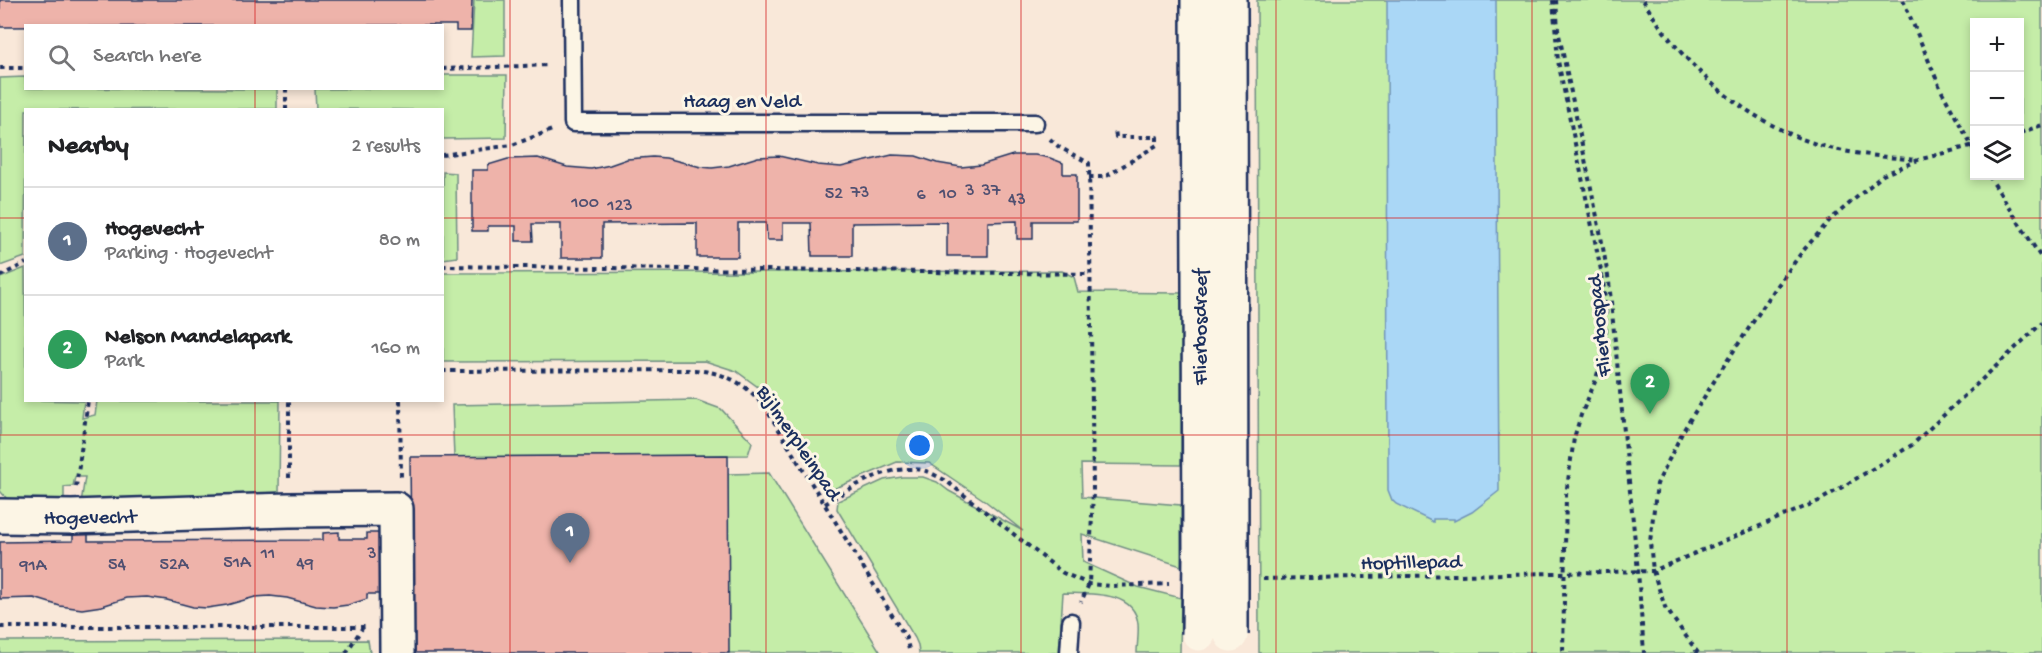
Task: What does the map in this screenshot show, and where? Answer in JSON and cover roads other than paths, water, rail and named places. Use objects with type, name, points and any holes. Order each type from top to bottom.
[{"type":"street","name":"Flierbosdreef","points":[[1198,0],[1215,556],[1231,644]]},
{"type":"street","name":"Flierbosdreef","points":[[1199,644],[1215,556],[1230,0]]},
{"type":"street","name":"Hogevecht","points":[[0,516],[72,517],[289,510],[396,510],[397,640]]},
{"type":"lane","name":"Haag en Veld","points":[[572,0],[573,123],[1035,123]]},
{"type":"lane","points":[[1069,653],[1071,622]]},
{"type":"water","points":[[1387,0],[1496,0],[1499,491],[1472,512],[1454,521],[1454,519],[1433,519],[1433,522],[1396,504],[1388,490]]},
{"type":"place","name":"Nelson Mandelapark","points":[[1650,414]]},
{"type":"place","name":"Hogevecht","points":[[570,563]]}]
